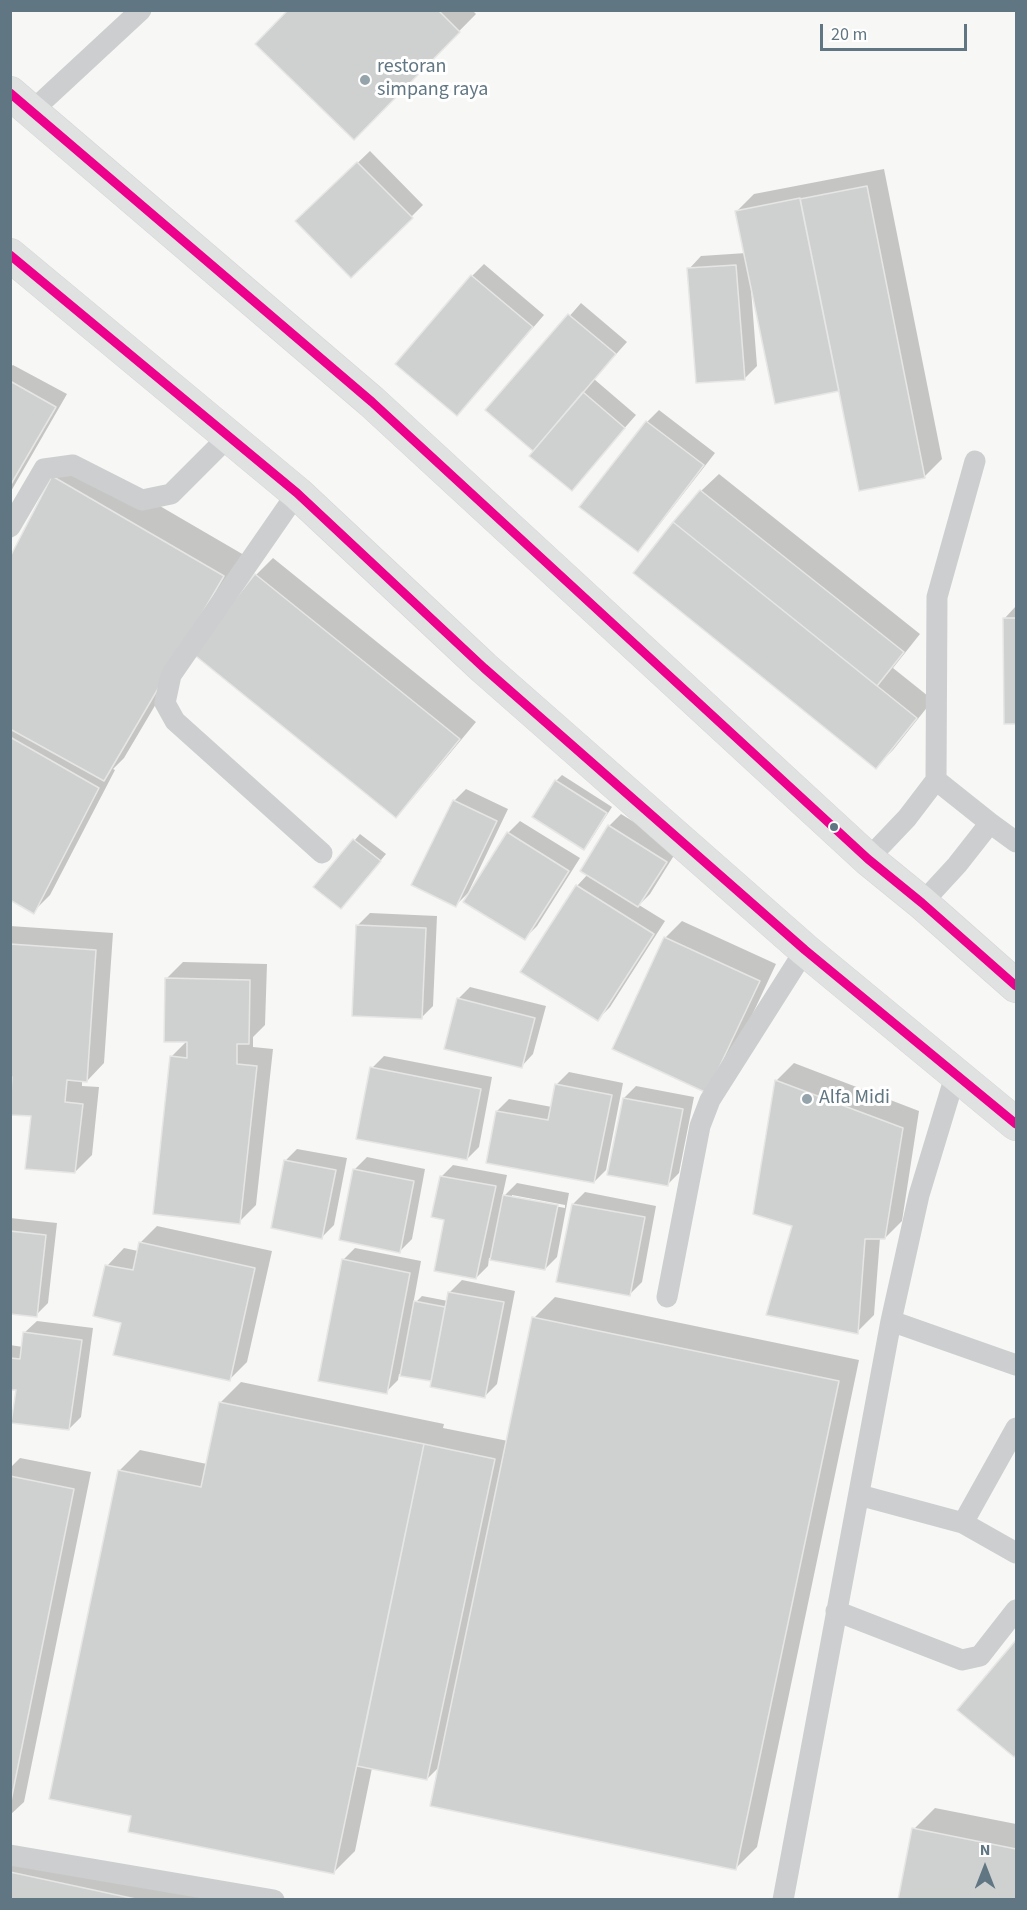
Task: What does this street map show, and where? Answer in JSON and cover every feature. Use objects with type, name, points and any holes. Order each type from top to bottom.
[{"type":"highway","points":[[21,102],[372,402],[868,859],[1017,986]]},
{"type":"highway","points":[[10,255],[297,493],[484,668],[805,950],[1017,1124]]},
{"type":"lane","points":[[21,102],[141,10]]},
{"type":"lane","points":[[10,527],[44,470],[73,465],[142,500],[171,494],[228,437]]},
{"type":"lane","points":[[868,859],[907,818],[936,780],[937,597],[975,461]]},
{"type":"lane","points":[[297,493],[171,675],[165,703],[175,722],[322,853]]},
{"type":"lane","points":[[936,780],[990,824],[1017,842]]},
{"type":"lane","points":[[922,903],[990,824]]},
{"type":"lane","points":[[667,1297],[703,1117],[710,1100],[805,950]]},
{"type":"lane","points":[[783,1899],[891,1321],[919,1195],[956,1073]]},
{"type":"lane","points":[[891,1321],[1017,1365]]},
{"type":"lane","points":[[963,1522],[1017,1428]]},
{"type":"lane","points":[[858,1495],[963,1522],[1017,1553]]},
{"type":"lane","points":[[837,1611],[962,1660],[980,1656],[1017,1610]]},
{"type":"lane","points":[[10,1855],[274,1899]]},
{"type":"building","points":[[288,10],[438,10],[460,32],[354,140],[255,44]]},
{"type":"building","points":[[357,162],[413,218],[351,278],[295,221]]},
{"type":"building","points":[[867,186],[925,478],[859,491],[800,199]]},
{"type":"building","points":[[800,198],[839,391],[775,404],[735,211]]},
{"type":"building","points":[[736,265],[745,380],[696,383],[687,268]]},
{"type":"building","points":[[471,275],[533,327],[457,416],[395,364]]},
{"type":"building","points":[[568,314],[616,354],[533,451],[485,410]]},
{"type":"building","points":[[10,381],[56,407],[10,486]]},
{"type":"building","points":[[583,392],[625,428],[572,491],[529,456]]},
{"type":"building","points":[[646,421],[704,465],[638,552],[579,507]]},
{"type":"building","points":[[52,476],[224,576],[104,781],[10,729],[10,557]]},
{"type":"building","points":[[700,490],[904,652],[877,686],[673,522]]},
{"type":"building","points":[[673,522],[917,718],[876,769],[633,573]]},
{"type":"building","points":[[255,574],[460,739],[396,818],[192,653]]},
{"type":"building","points":[[1003,618],[1016,618],[1016,724],[1004,724]]},
{"type":"building","points":[[10,737],[99,788],[34,914],[10,900]]},
{"type":"building","points":[[555,780],[607,813],[584,850],[532,817]]},
{"type":"building","points":[[453,800],[497,821],[456,907],[411,885]]},
{"type":"building","points":[[608,825],[667,862],[638,907],[580,871]]},
{"type":"building","points":[[507,832],[569,871],[525,940],[463,902]]},
{"type":"building","points":[[353,839],[381,861],[341,909],[313,887]]},
{"type":"building","points":[[576,885],[654,934],[598,1021],[520,972]]},
{"type":"building","points":[[356,925],[426,928],[422,1019],[352,1016]]},
{"type":"building","points":[[664,937],[760,981],[707,1093],[612,1049]]},
{"type":"building","points":[[10,944],[96,950],[87,1082],[67,1080],[65,1102],[83,1104],[75,1173],[25,1169],[31,1116],[10,1115],[12,1077],[10,1077]]},
{"type":"building","points":[[165,978],[250,980],[249,1044],[237,1044],[237,1064],[257,1066],[240,1224],[153,1214],[170,1056],[187,1058],[187,1042],[164,1042]]},
{"type":"building","points":[[457,998],[535,1018],[522,1068],[444,1049]]},
{"type":"building","points":[[370,1067],[481,1089],[467,1160],[356,1139]]},
{"type":"building","points":[[775,1080],[903,1128],[885,1239],[865,1239],[858,1334],[766,1315],[792,1226],[753,1214]]},
{"type":"building","points":[[555,1084],[612,1095],[594,1183],[486,1163],[496,1111],[548,1120]]},
{"type":"building","points":[[623,1098],[683,1109],[668,1186],[607,1175]]},
{"type":"building","points":[[284,1160],[336,1170],[322,1239],[271,1228]]},
{"type":"building","points":[[353,1169],[414,1181],[400,1253],[339,1240]]},
{"type":"building","points":[[440,1176],[496,1186],[476,1279],[434,1271],[444,1220],[431,1217]]},
{"type":"building","points":[[503,1195],[558,1205],[545,1270],[490,1260]]},
{"type":"building","points":[[572,1204],[645,1217],[630,1296],[556,1282]]},
{"type":"building","points":[[10,1231],[46,1235],[37,1317],[10,1314]]},
{"type":"building","points":[[139,1242],[255,1268],[230,1381],[113,1355],[121,1323],[93,1316],[105,1265],[133,1270]]},
{"type":"building","points":[[342,1259],[410,1273],[387,1394],[318,1381]]},
{"type":"building","points":[[448,1292],[504,1302],[485,1398],[430,1387]]},
{"type":"building","points":[[414,1301],[445,1307],[431,1381],[400,1376]]},
{"type":"building","points":[[532,1317],[839,1381],[736,1870],[430,1806]]},
{"type":"building","points":[[23,1332],[82,1340],[69,1430],[11,1423],[16,1390],[10,1390],[10,1358],[20,1359]]},
{"type":"building","points":[[219,1402],[424,1444],[334,1874],[128,1832],[131,1816],[49,1799],[118,1470],[201,1487]]},
{"type":"building","points":[[424,1444],[495,1459],[427,1780],[357,1766]]},
{"type":"building","points":[[10,1476],[74,1489],[10,1806]]},
{"type":"building","points":[[1016,1640],[1016,1755],[1014,1757],[957,1710]]},
{"type":"building","points":[[912,1828],[1016,1849],[1016,1900],[898,1900]]},
{"type":"building","points":[[10,1872],[140,1900],[10,1900]]},
{"type":"transit line","points":[[10,93],[372,402],[868,859],[1016,986]]},
{"type":"transit line","points":[[10,255],[297,493],[484,668],[805,950],[1016,1124]]},
{"type":"place","name":"restoran simpang raya","points":[[365,80]]},
{"type":"place","name":"Alfa Midi","points":[[807,1099]]}]
